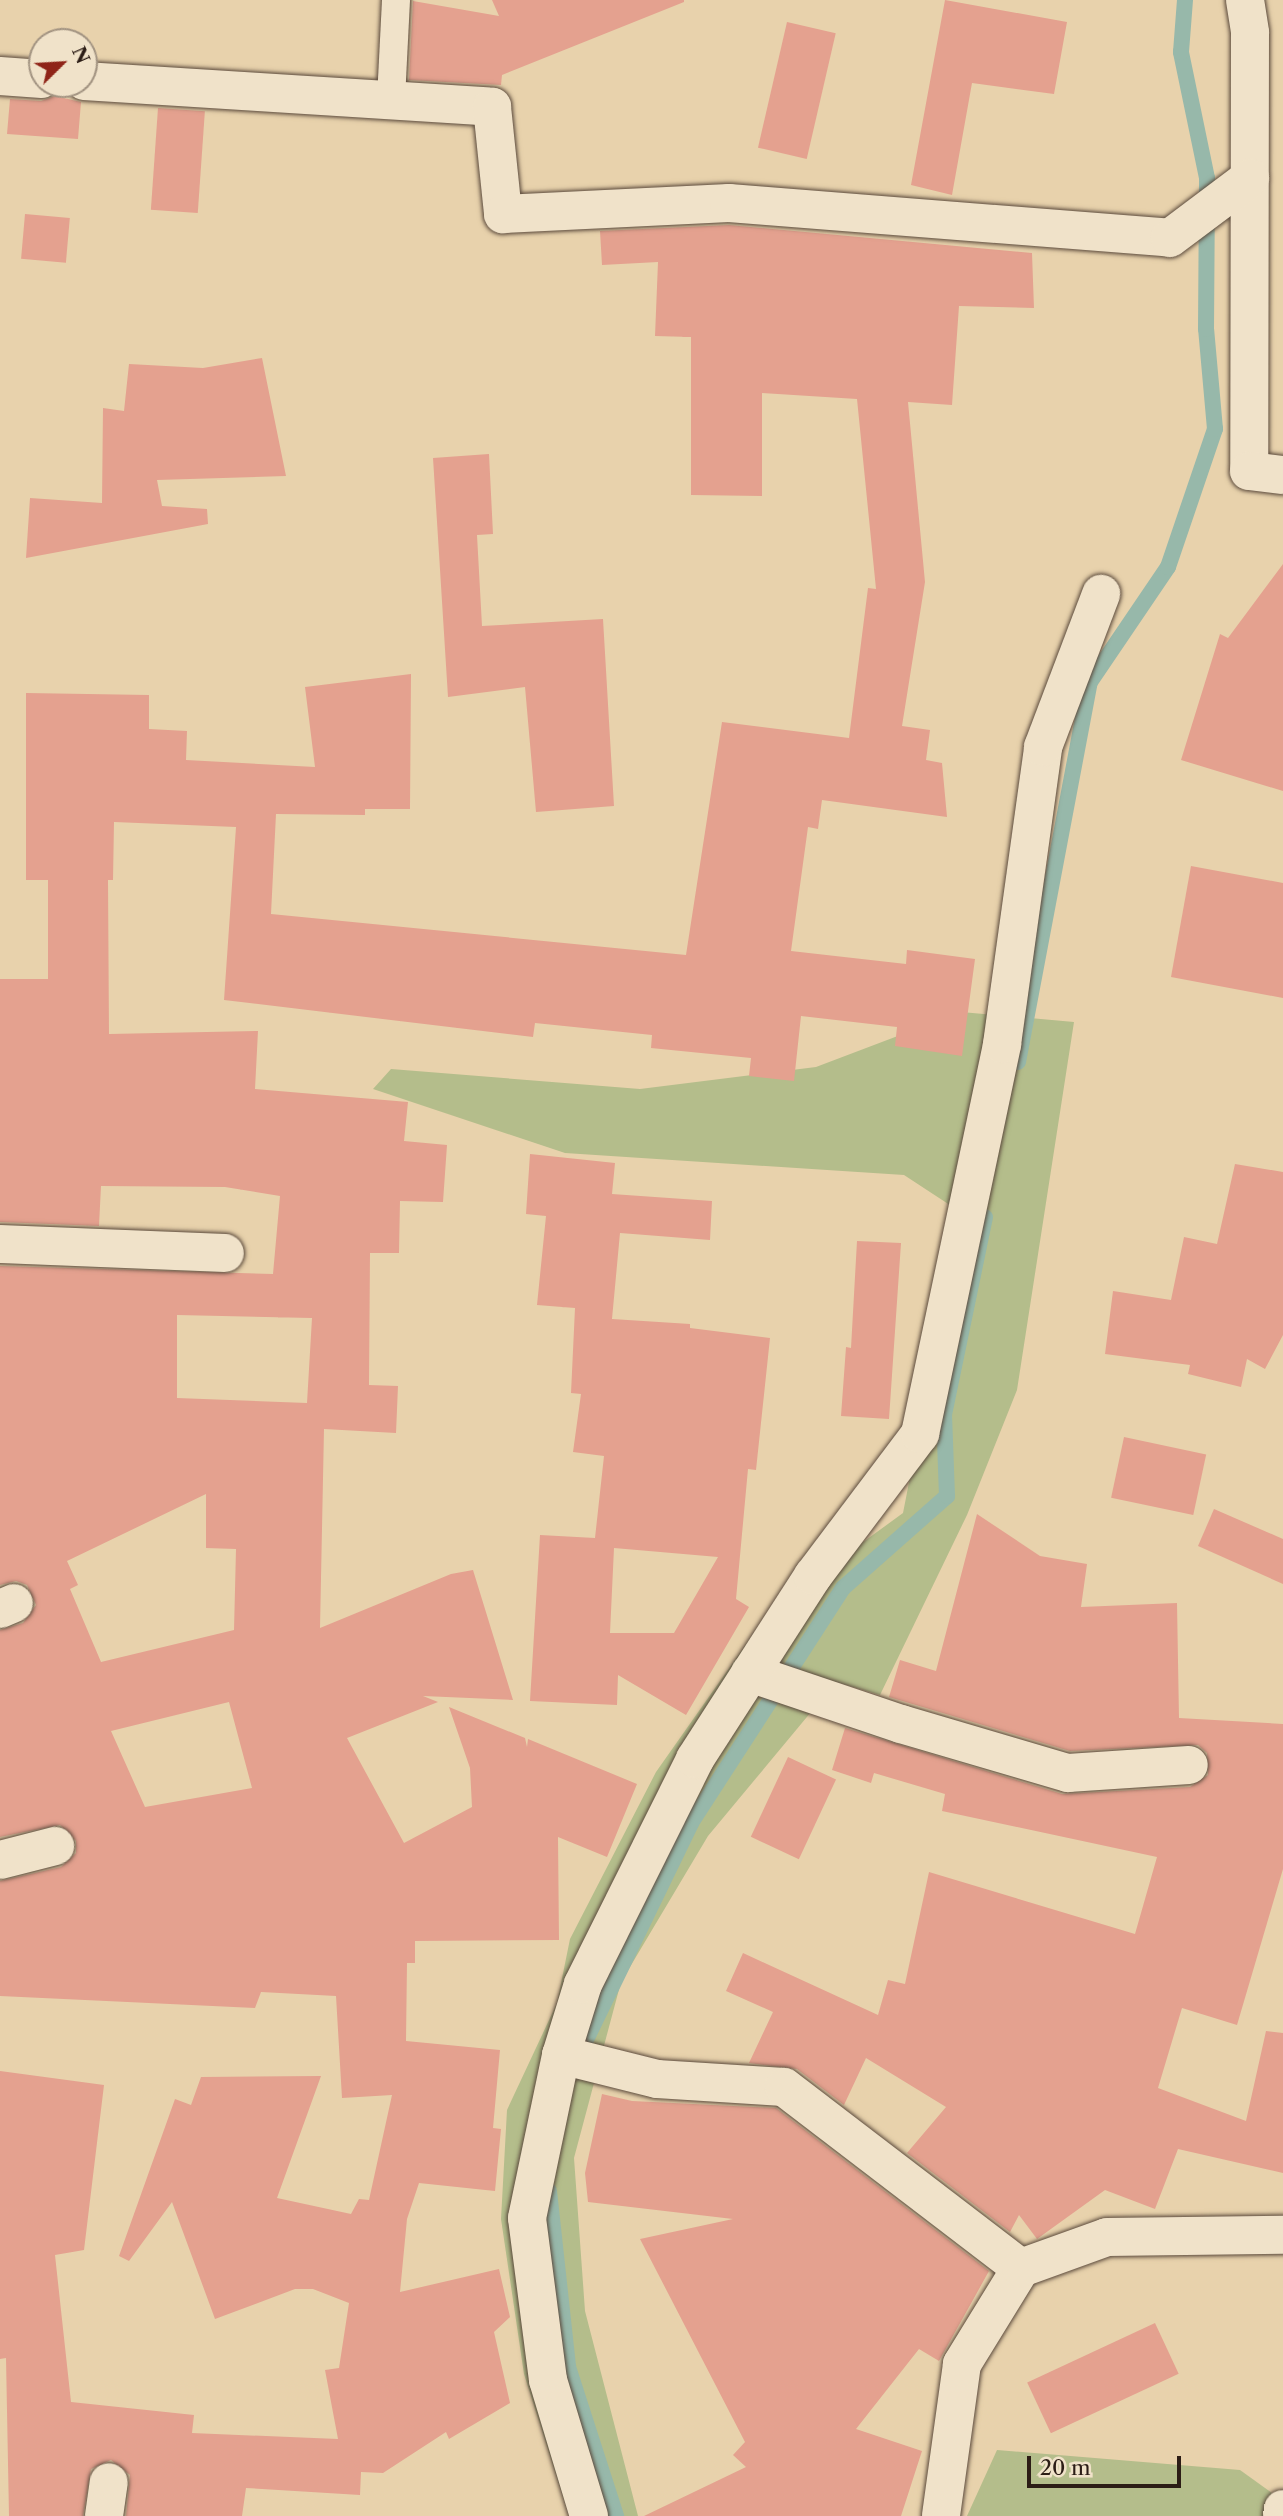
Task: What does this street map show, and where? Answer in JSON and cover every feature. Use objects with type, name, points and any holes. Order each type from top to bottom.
[{"type":"street","points":[[1245,0],[1250,33],[1249,471],[1283,474]]},
{"type":"street","points":[[0,76],[28,78]]},
{"type":"street","points":[[98,82],[492,107],[503,214],[729,203],[1170,239],[1250,178]]},
{"type":"street","points":[[589,2516],[548,2380],[527,2218],[561,2055],[583,1984],[695,1759],[813,1576],[920,1434],[1002,1044],[1043,747],[1101,594]]},
{"type":"street","points":[[0,1244],[225,1253]]},
{"type":"street","points":[[750,1672],[901,1724],[1068,1773],[1189,1765]]},
{"type":"street","points":[[0,1860],[55,1846]]},
{"type":"street","points":[[561,2055],[657,2079],[784,2087],[1021,2268]]},
{"type":"street","points":[[941,2516],[962,2364],[1021,2268],[1107,2237],[1283,2235]]},
{"type":"street","points":[[1282,2516],[1283,2509]]},
{"type":"lane","points":[[391,99],[396,0]]},
{"type":"green space","points":[[961,1012],[1074,1022],[1017,1390],[967,1515],[880,1695],[836,1682],[708,1836],[621,1982],[574,2158],[585,2311],[638,2516],[569,2516],[524,2374],[501,2219],[507,2110],[557,2003],[570,1939],[656,1772],[770,1610],[903,1513],[962,1213],[904,1175],[565,1153],[373,1089],[391,1069],[640,1089],[816,1067]]},
{"type":"green space","points":[[997,2450],[1240,2470],[1283,2501],[1283,2516],[967,2516]]},
{"type":"building","points":[[492,0],[684,2],[502,75],[501,85],[409,80],[413,1],[499,16]]},
{"type":"building","points":[[945,0],[1067,22],[1054,94],[972,83],[952,195],[911,185]]},
{"type":"building","points":[[787,22],[836,33],[807,159],[758,148]]},
{"type":"building","points":[[64,98],[81,102],[78,139],[7,134],[10,99],[41,101]]},
{"type":"building","points":[[158,108],[205,111],[198,213],[151,210]]},
{"type":"building","points":[[25,214],[70,218],[66,263],[21,259]]},
{"type":"building","points":[[729,225],[1032,253],[1034,308],[959,306],[952,405],[908,402],[925,582],[902,726],[930,730],[926,760],[942,763],[947,817],[822,800],[818,829],[808,827],[791,951],[906,964],[907,950],[975,959],[962,1056],[895,1046],[897,1027],[801,1016],[794,1081],[749,1076],[751,1058],[651,1048],[652,1035],[535,1023],[533,1037],[224,1000],[236,827],[114,822],[113,880],[108,880],[109,1034],[258,1031],[255,1089],[408,1102],[404,1141],[447,1145],[443,1202],[400,1201],[399,1253],[370,1253],[369,1385],[398,1386],[396,1433],[324,1429],[320,1628],[451,1574],[473,1570],[513,1700],[423,1696],[438,1702],[347,1738],[404,1843],[472,1807],[470,1768],[449,1707],[525,1738],[527,1747],[528,1739],[637,1784],[607,1857],[558,1837],[559,1940],[415,1941],[415,1963],[407,1963],[406,2041],[500,2050],[493,2128],[501,2129],[495,2191],[419,2183],[407,2219],[400,2292],[499,2269],[510,2317],[494,2332],[510,2403],[449,2439],[446,2432],[383,2473],[361,2472],[360,2495],[246,2488],[242,2516],[126,2516],[130,2475],[111,2460],[91,2469],[83,2516],[9,2516],[6,2358],[0,2359],[0,2071],[104,2085],[84,2250],[55,2255],[71,2402],[194,2415],[192,2433],[338,2439],[325,2370],[339,2368],[349,2303],[313,2289],[295,2289],[215,2319],[172,2202],[129,2261],[119,2256],[175,2099],[191,2105],[201,2077],[321,2076],[277,2198],[351,2214],[359,2199],[369,2200],[392,2095],[342,2098],[336,1996],[261,1992],[255,2008],[0,1996],[0,1881],[61,1867],[76,1853],[76,1841],[60,1825],[0,1837],[0,1630],[23,1623],[36,1605],[27,1585],[16,1581],[0,1585],[0,1266],[273,1274],[280,1196],[225,1187],[101,1186],[99,1226],[0,1222],[0,979],[48,979],[48,880],[26,880],[26,693],[149,695],[149,729],[187,731],[186,760],[315,767],[305,687],[411,674],[410,809],[365,809],[365,815],[276,814],[271,914],[686,955],[722,722],[849,738],[868,588],[876,589],[857,399],[762,393],[762,496],[691,495],[691,337],[655,336],[658,262],[602,265],[600,231]],"holes":[[[177,1315],[312,1318],[307,1403],[177,1398]],[[206,1494],[206,1548],[236,1549],[234,1630],[101,1662],[70,1589],[78,1585],[67,1561]],[[229,1702],[252,1788],[145,1807],[111,1731]]]},
{"type":"building","points":[[262,358],[286,476],[157,480],[162,506],[207,509],[208,524],[26,558],[30,498],[102,503],[103,408],[124,411],[129,364],[203,368]]},
{"type":"building","points":[[489,454],[493,534],[477,535],[482,626],[603,619],[614,806],[536,812],[525,687],[448,697],[433,458]]},
{"type":"building","points":[[1283,564],[1283,791],[1181,760],[1220,634],[1228,638]]},
{"type":"building","points":[[1191,866],[1283,883],[1283,998],[1171,977]]},
{"type":"building","points":[[530,1154],[615,1163],[612,1194],[712,1201],[710,1240],[620,1233],[612,1319],[690,1324],[690,1328],[770,1338],[756,1470],[748,1469],[736,1599],[749,1607],[686,1715],[618,1675],[617,1705],[530,1701],[540,1535],[595,1538],[604,1456],[573,1452],[581,1394],[571,1393],[575,1308],[537,1305],[546,1216],[526,1214]],"holes":[[[614,1548],[718,1557],[674,1633],[610,1633]]]},
{"type":"building","points":[[1235,1164],[1283,1172],[1283,1335],[1265,1369],[1247,1359],[1241,1387],[1188,1374],[1190,1365],[1105,1354],[1113,1291],[1171,1300],[1184,1237],[1217,1244]]},
{"type":"building","points":[[857,1241],[901,1243],[889,1419],[841,1416],[846,1347],[851,1348]]},
{"type":"building","points":[[1124,1437],[1206,1454],[1193,1515],[1111,1498]]},
{"type":"building","points":[[1214,1509],[1283,1539],[1283,1584],[1198,1546]]},
{"type":"building","points":[[977,1514],[1040,1556],[1087,1564],[1081,1607],[1177,1603],[1179,1718],[1283,1724],[1283,1869],[1237,2025],[1182,2008],[1158,2088],[1246,2121],[1266,2031],[1283,2033],[1283,2173],[1178,2149],[1155,2209],[1105,2190],[1037,2239],[1019,2215],[1010,2232],[907,2153],[946,2107],[866,2058],[844,2105],[797,2069],[749,2063],[773,2012],[726,1991],[743,1953],[878,2015],[888,1980],[905,1984],[929,1872],[1135,1934],[1157,1857],[942,1811],[945,1794],[874,1773],[871,1783],[832,1770],[845,1728],[1062,1794],[1190,1787],[1208,1775],[1207,1753],[1198,1745],[1070,1751],[889,1697],[900,1660],[936,1671]]},
{"type":"building","points":[[788,1757],[836,1779],[799,1859],[751,1837]]},
{"type":"building","points":[[602,2094],[632,2101],[776,2108],[989,2271],[939,2361],[919,2349],[856,2429],[922,2451],[901,2516],[644,2516],[746,2467],[733,2455],[745,2442],[640,2239],[733,2219],[588,2202],[585,2173]]},
{"type":"building","points":[[1155,2323],[1179,2374],[1051,2433],[1027,2383]]},
{"type":"waterway","points":[[1018,1062],[1090,682],[1168,567],[1215,429],[1206,329],[1207,178],[1181,52],[1185,0]]},
{"type":"waterway","points":[[581,2050],[691,1823],[843,1588],[947,1496],[944,1415],[985,1217]]},
{"type":"waterway","points":[[549,2191],[568,2367],[616,2516]]}]
